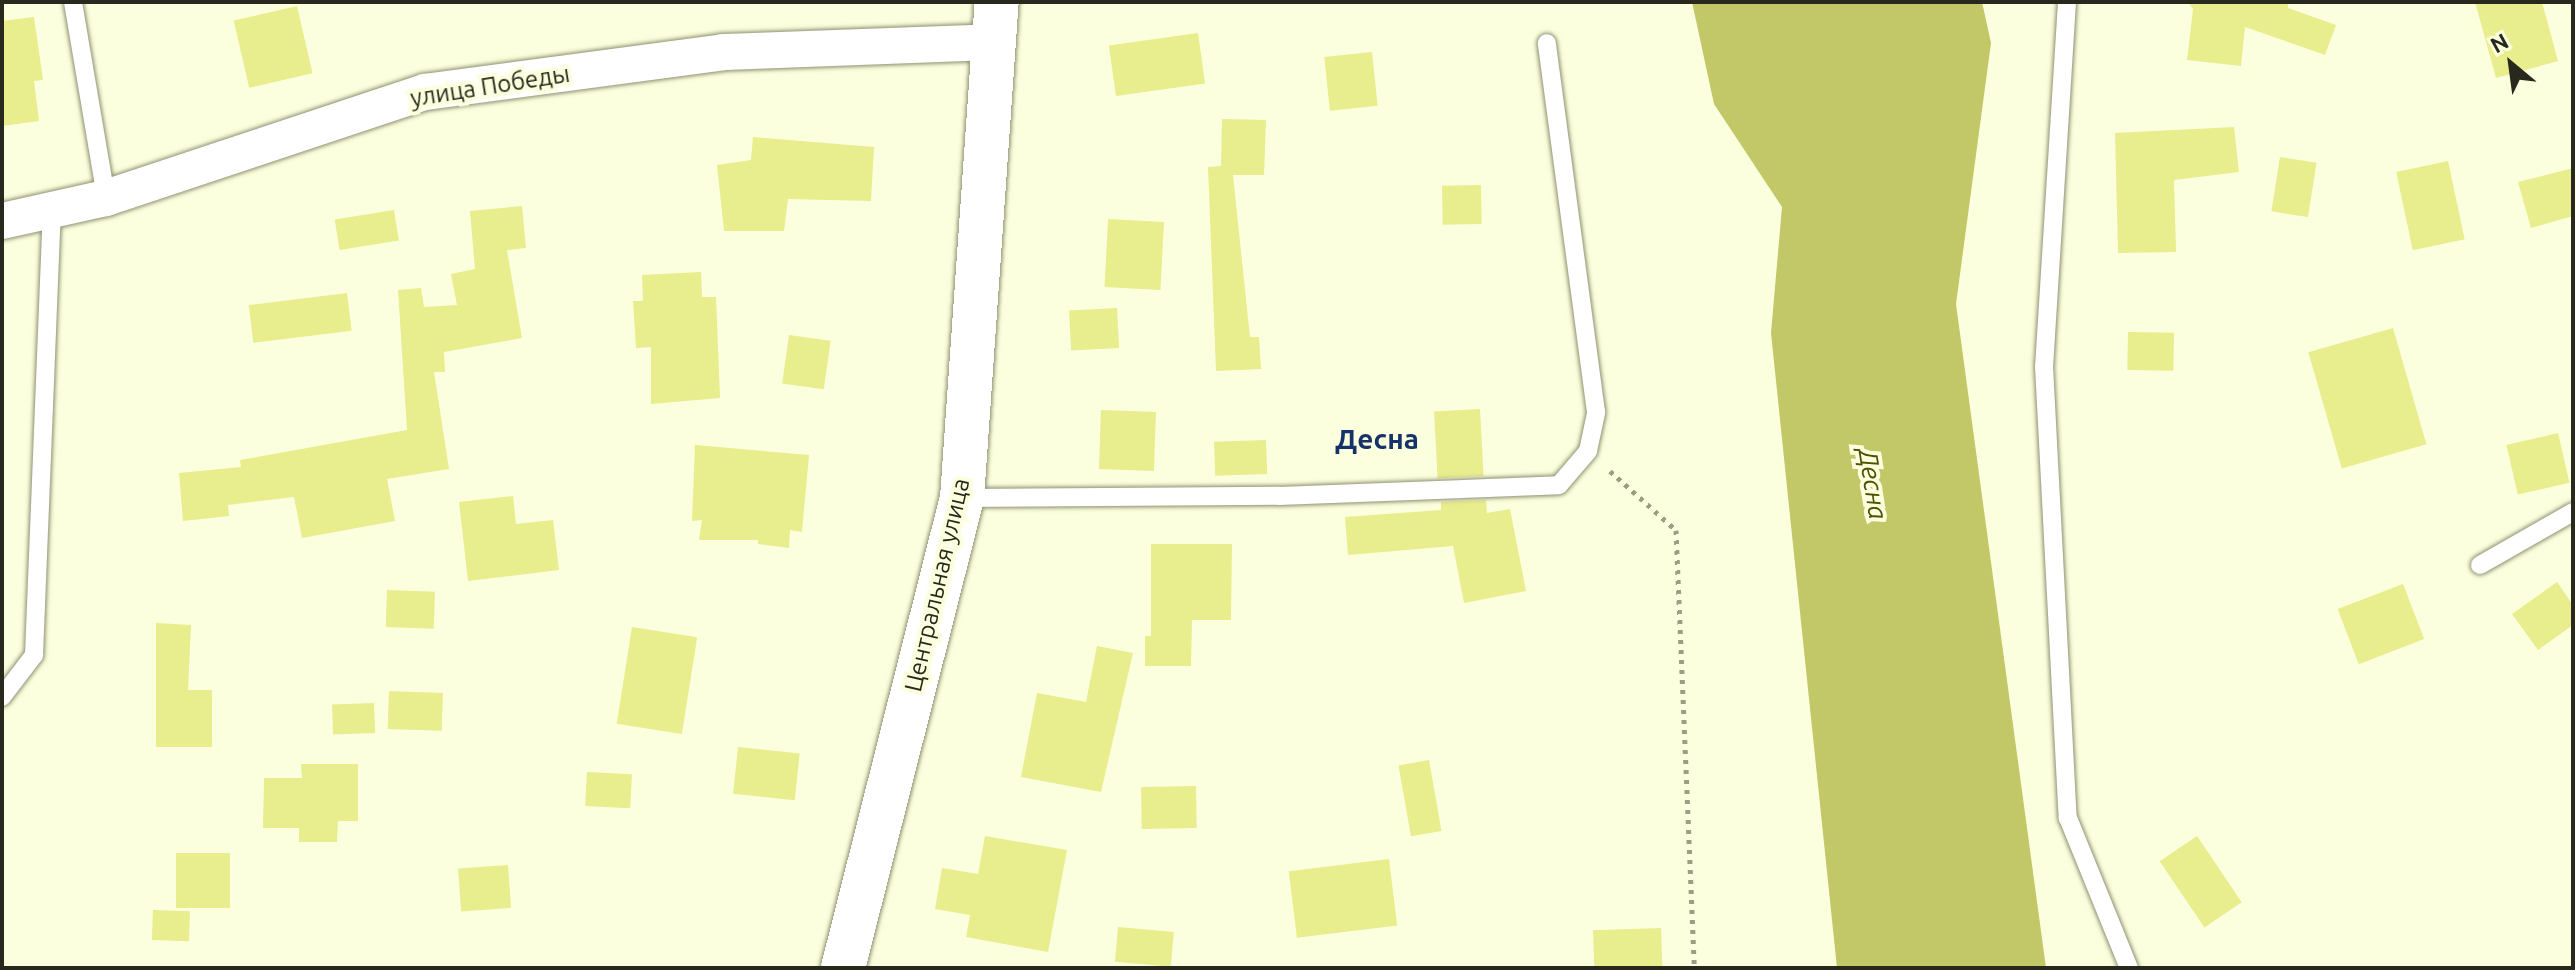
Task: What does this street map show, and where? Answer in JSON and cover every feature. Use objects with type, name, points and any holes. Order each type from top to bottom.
[{"type":"street","name":"улица Победы","points":[[2,221],[106,198],[425,92],[723,52],[996,22]]},
{"type":"street","name":"Центральная улица","points":[[843,968],[962,498],[996,22]]},
{"type":"lane","points":[[73,2],[106,198]]},
{"type":"lane","points":[[2067,2],[2044,366],[2068,818],[2129,968]]},
{"type":"lane","points":[[962,498],[1279,496],[1559,485],[1588,451],[1596,412],[1547,43]]},
{"type":"lane","points":[[2,697],[34,655],[52,211]]},
{"type":"lane","points":[[2480,565],[2573,512]]},
{"type":"path","points":[[1588,451],[1676,530],[1694,968]]},
{"type":"water","points":[[1692,2],[1982,2],[1991,43],[1956,304],[2046,968],[1837,968],[1771,333],[1782,207],[1714,104]]},
{"type":"building","points":[[2188,2],[2288,2],[2288,8],[2336,25],[2325,55],[2245,27],[2241,66],[2187,60],[2193,9]]},
{"type":"building","points":[[2475,2],[2542,2],[2558,61],[2496,78]]},
{"type":"building","points":[[297,6],[313,73],[249,88],[234,21]]},
{"type":"building","points":[[34,17],[43,80],[34,81],[39,121],[2,126],[2,21]]},
{"type":"building","points":[[1198,33],[1205,84],[1116,96],[1109,46]]},
{"type":"building","points":[[1372,52],[1378,106],[1330,111],[1324,57]]},
{"type":"building","points":[[1222,119],[1266,120],[1264,175],[1233,175],[1250,337],[1259,337],[1261,369],[1216,371],[1208,167],[1221,166]]},
{"type":"building","points":[[2234,127],[2239,172],[2174,180],[2176,252],[2118,253],[2115,133]]},
{"type":"building","points":[[753,137],[874,147],[871,201],[788,199],[784,231],[724,231],[717,165],[751,160]]},
{"type":"building","points":[[2280,157],[2317,163],[2308,217],[2271,211]]},
{"type":"building","points":[[2448,161],[2465,239],[2413,250],[2396,172]]},
{"type":"building","points":[[2573,168],[2573,216],[2531,228],[2518,182]]},
{"type":"building","points":[[1481,185],[1482,224],[1443,225],[1442,186]]},
{"type":"building","points":[[522,206],[526,248],[507,250],[522,338],[444,352],[445,372],[434,372],[449,469],[387,479],[395,521],[302,538],[294,497],[228,505],[229,516],[183,521],[179,473],[241,467],[240,460],[407,430],[398,290],[421,288],[424,307],[457,305],[451,274],[475,269],[470,211]]},
{"type":"building","points":[[394,210],[399,241],[340,250],[335,219]]},
{"type":"building","points":[[1108,219],[1164,222],[1160,290],[1105,287]]},
{"type":"building","points":[[701,272],[702,297],[716,297],[720,398],[651,404],[651,347],[636,348],[633,301],[643,301],[642,275]]},
{"type":"building","points":[[347,293],[352,331],[253,343],[249,305]]},
{"type":"building","points":[[1117,308],[1119,348],[1071,350],[1069,311]]},
{"type":"building","points":[[2393,328],[2426,444],[2342,469],[2308,352]]},
{"type":"building","points":[[2128,332],[2174,333],[2173,371],[2127,370]]},
{"type":"building","points":[[789,335],[831,341],[824,389],[782,384]]},
{"type":"building","points":[[1480,409],[1484,476],[1438,478],[1434,411]]},
{"type":"building","points":[[1101,410],[1156,412],[1154,471],[1099,469]]},
{"type":"building","points":[[2558,433],[2569,483],[2518,495],[2506,445]]},
{"type":"building","points":[[1266,440],[1267,474],[1215,476],[1214,442]]},
{"type":"building","points":[[695,445],[809,455],[802,532],[790,530],[789,548],[758,544],[758,540],[699,540],[702,520],[692,521]]},
{"type":"building","points":[[513,496],[516,524],[553,520],[559,570],[468,581],[459,502]]},
{"type":"building","points":[[1486,500],[1487,513],[1510,509],[1526,591],[1464,603],[1453,546],[1348,555],[1345,517],[1441,510],[1441,502]]},
{"type":"building","points":[[1151,544],[1232,544],[1231,620],[1192,620],[1191,666],[1145,666],[1145,636],[1151,636]]},
{"type":"building","points":[[2557,582],[2573,605],[2573,625],[2538,650],[2512,614]]},
{"type":"building","points":[[2403,584],[2424,639],[2359,664],[2338,609]]},
{"type":"building","points":[[387,590],[435,592],[434,629],[386,627]]},
{"type":"building","points":[[156,623],[191,625],[188,690],[212,690],[212,747],[156,747]]},
{"type":"building","points":[[632,627],[697,637],[682,734],[617,724]]},
{"type":"building","points":[[1097,646],[1133,653],[1101,792],[1021,777],[1037,693],[1086,702]]},
{"type":"building","points":[[389,691],[443,693],[442,731],[388,729]]},
{"type":"building","points":[[374,703],[375,733],[333,734],[332,704]]},
{"type":"building","points":[[738,747],[800,753],[795,800],[733,794]]},
{"type":"building","points":[[1429,760],[1442,831],[1411,836],[1398,765]]},
{"type":"building","points":[[301,764],[358,764],[358,821],[338,821],[337,842],[299,842],[299,828],[263,828],[264,778],[302,778]]},
{"type":"building","points":[[587,772],[632,774],[630,808],[585,806]]},
{"type":"building","points":[[1196,786],[1197,828],[1142,829],[1141,787]]},
{"type":"building","points":[[985,836],[1067,850],[1048,952],[966,937],[970,915],[935,909],[942,868],[978,874]]},
{"type":"building","points":[[2197,836],[2242,902],[2204,927],[2160,861]]},
{"type":"building","points":[[176,853],[230,853],[230,908],[176,908]]},
{"type":"building","points":[[1389,859],[1397,926],[1297,938],[1289,871]]},
{"type":"building","points":[[508,865],[511,908],[461,911],[458,868]]},
{"type":"building","points":[[153,910],[190,911],[189,941],[152,940]]},
{"type":"building","points":[[1118,927],[1174,932],[1171,967],[1115,962]]},
{"type":"building","points":[[1661,928],[1662,966],[1594,968],[1593,930]]},
{"type":"district","name":"Десна","points":[[1377,439]]}]
